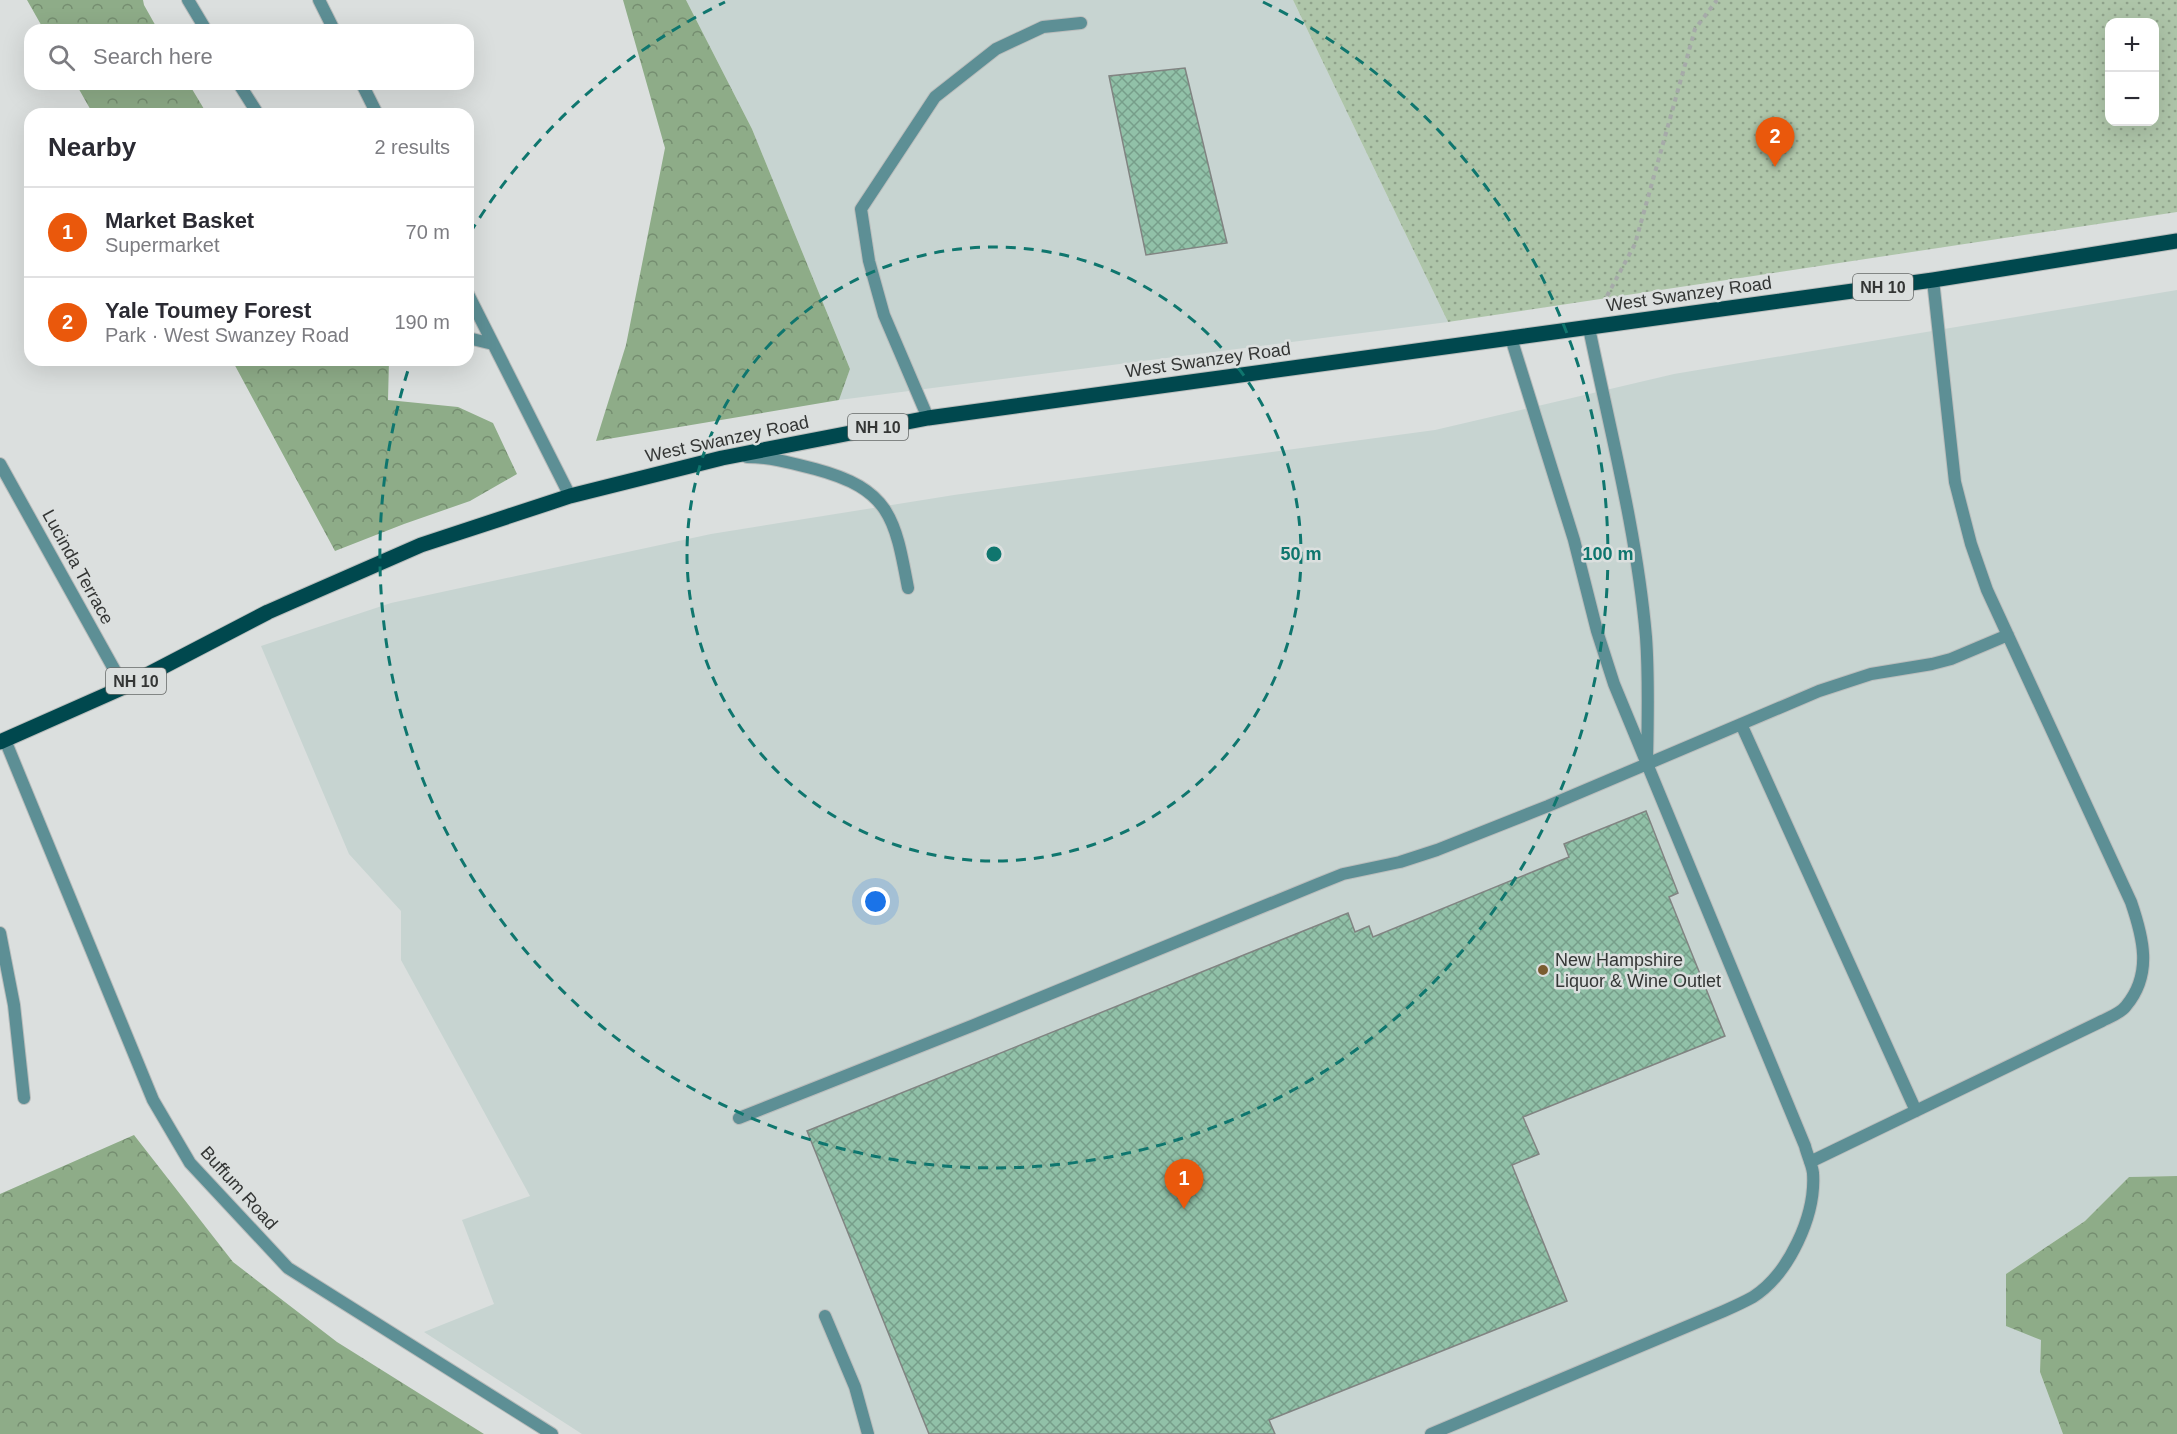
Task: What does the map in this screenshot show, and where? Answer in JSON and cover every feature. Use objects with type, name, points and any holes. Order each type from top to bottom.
[{"type":"main road","name":"West Swanzey Road","points":[[124,687],[268,612],[421,545],[570,496],[722,458],[928,418],[1933,280],[2177,241]]},
{"type":"main road","name":"NH 10","points":[[3,741],[124,687]]},
{"type":"street","points":[[188,0],[202,24]]},
{"type":"street","points":[[319,0],[331,24]]},
{"type":"street","points":[[928,418],[884,315],[869,261],[861,209],[935,98],[996,49],[1043,27],[1081,23]]},
{"type":"street","points":[[243,90],[254,108]]},
{"type":"street","points":[[365,90],[374,108]]},
{"type":"street","points":[[1810,1162],[2102,1022],[2125,1008],[2143,972],[2145,957],[2141,931],[2131,902],[1987,590],[1971,544],[1955,482],[1933,280]]},
{"type":"street","points":[[474,306],[570,496]]},
{"type":"street","points":[[1589,328],[1630,521],[1646,636],[1649,699],[1647,764]]},
{"type":"street","points":[[1431,1434],[1724,1311],[1754,1296],[1778,1274],[1799,1243],[1810,1206],[1812,1173],[1805,1146],[1614,684],[1574,540],[1511,338]]},
{"type":"street","points":[[474,339],[493,344]]},
{"type":"street","points":[[722,458],[779,459],[829,472],[865,488],[880,502],[893,525],[900,546],[908,588]]},
{"type":"street","name":"Lucinda Terrace","points":[[0,464],[124,687]]},
{"type":"street","points":[[739,1118],[1343,874],[1400,862],[1437,850],[1841,683],[1871,674],[1951,659],[2008,635]]},
{"type":"street","points":[[1741,724],[1916,1111]]},
{"type":"street","name":"Buffum Road","points":[[3,741],[153,1100],[190,1163],[288,1268],[552,1434]]},
{"type":"street","points":[[0,933],[14,1005],[24,1098]]},
{"type":"street","points":[[825,1316],[855,1387],[868,1434]]},
{"type":"path","points":[[1589,328],[1635,244],[1695,29],[1717,0]]},
{"type":"shaded area","points":[[686,0],[1293,0],[1448,322],[839,400],[850,369],[752,129]]},
{"type":"shaded area","points":[[2177,290],[2177,1176],[2129,1177],[2085,1221],[2006,1274],[2041,1340],[2040,1372],[2063,1434],[582,1434],[424,1332],[494,1304],[462,1220],[530,1196],[401,960],[401,911],[349,854],[261,646],[391,603],[711,534],[954,495],[1435,430],[1674,374]]},
{"type":"green space","points":[[27,0],[143,0],[155,24],[41,24]]},
{"type":"green space","points":[[623,0],[686,0],[752,129],[850,369],[839,400],[596,441],[626,345],[665,148]]},
{"type":"green space","points":[[1293,0],[2177,0],[2177,212],[1448,322]]},
{"type":"green space","points":[[79,90],[193,90],[203,108],[90,108]]},
{"type":"green space","points":[[235,366],[389,366],[388,400],[458,407],[493,423],[517,474],[470,501],[335,551]]},
{"type":"green space","points":[[134,1135],[233,1262],[337,1342],[484,1434],[0,1434],[0,1194]]},
{"type":"green space","points":[[2177,1176],[2177,1434],[2063,1434],[2040,1372],[2041,1340],[2006,1326],[2006,1274],[2085,1221],[2129,1177]]},
{"type":"building","points":[[1185,68],[1227,243],[1146,255],[1109,76]]},
{"type":"building","points":[[1646,811],[1678,893],[1669,897],[1725,1036],[1523,1117],[1539,1154],[1512,1165],[1567,1301],[1269,1420],[1275,1434],[929,1434],[807,1131],[1348,913],[1355,932],[1369,926],[1373,937],[1569,857],[1564,844]]},
{"type":"place","name":"Yale Toumey Forest","points":[[1775,167]]},
{"type":"place","name":"New Hampshire Liquor & Wine Outlet","points":[[1543,970]]},
{"type":"place","name":"Market Basket","points":[[1184,1209]]}]
